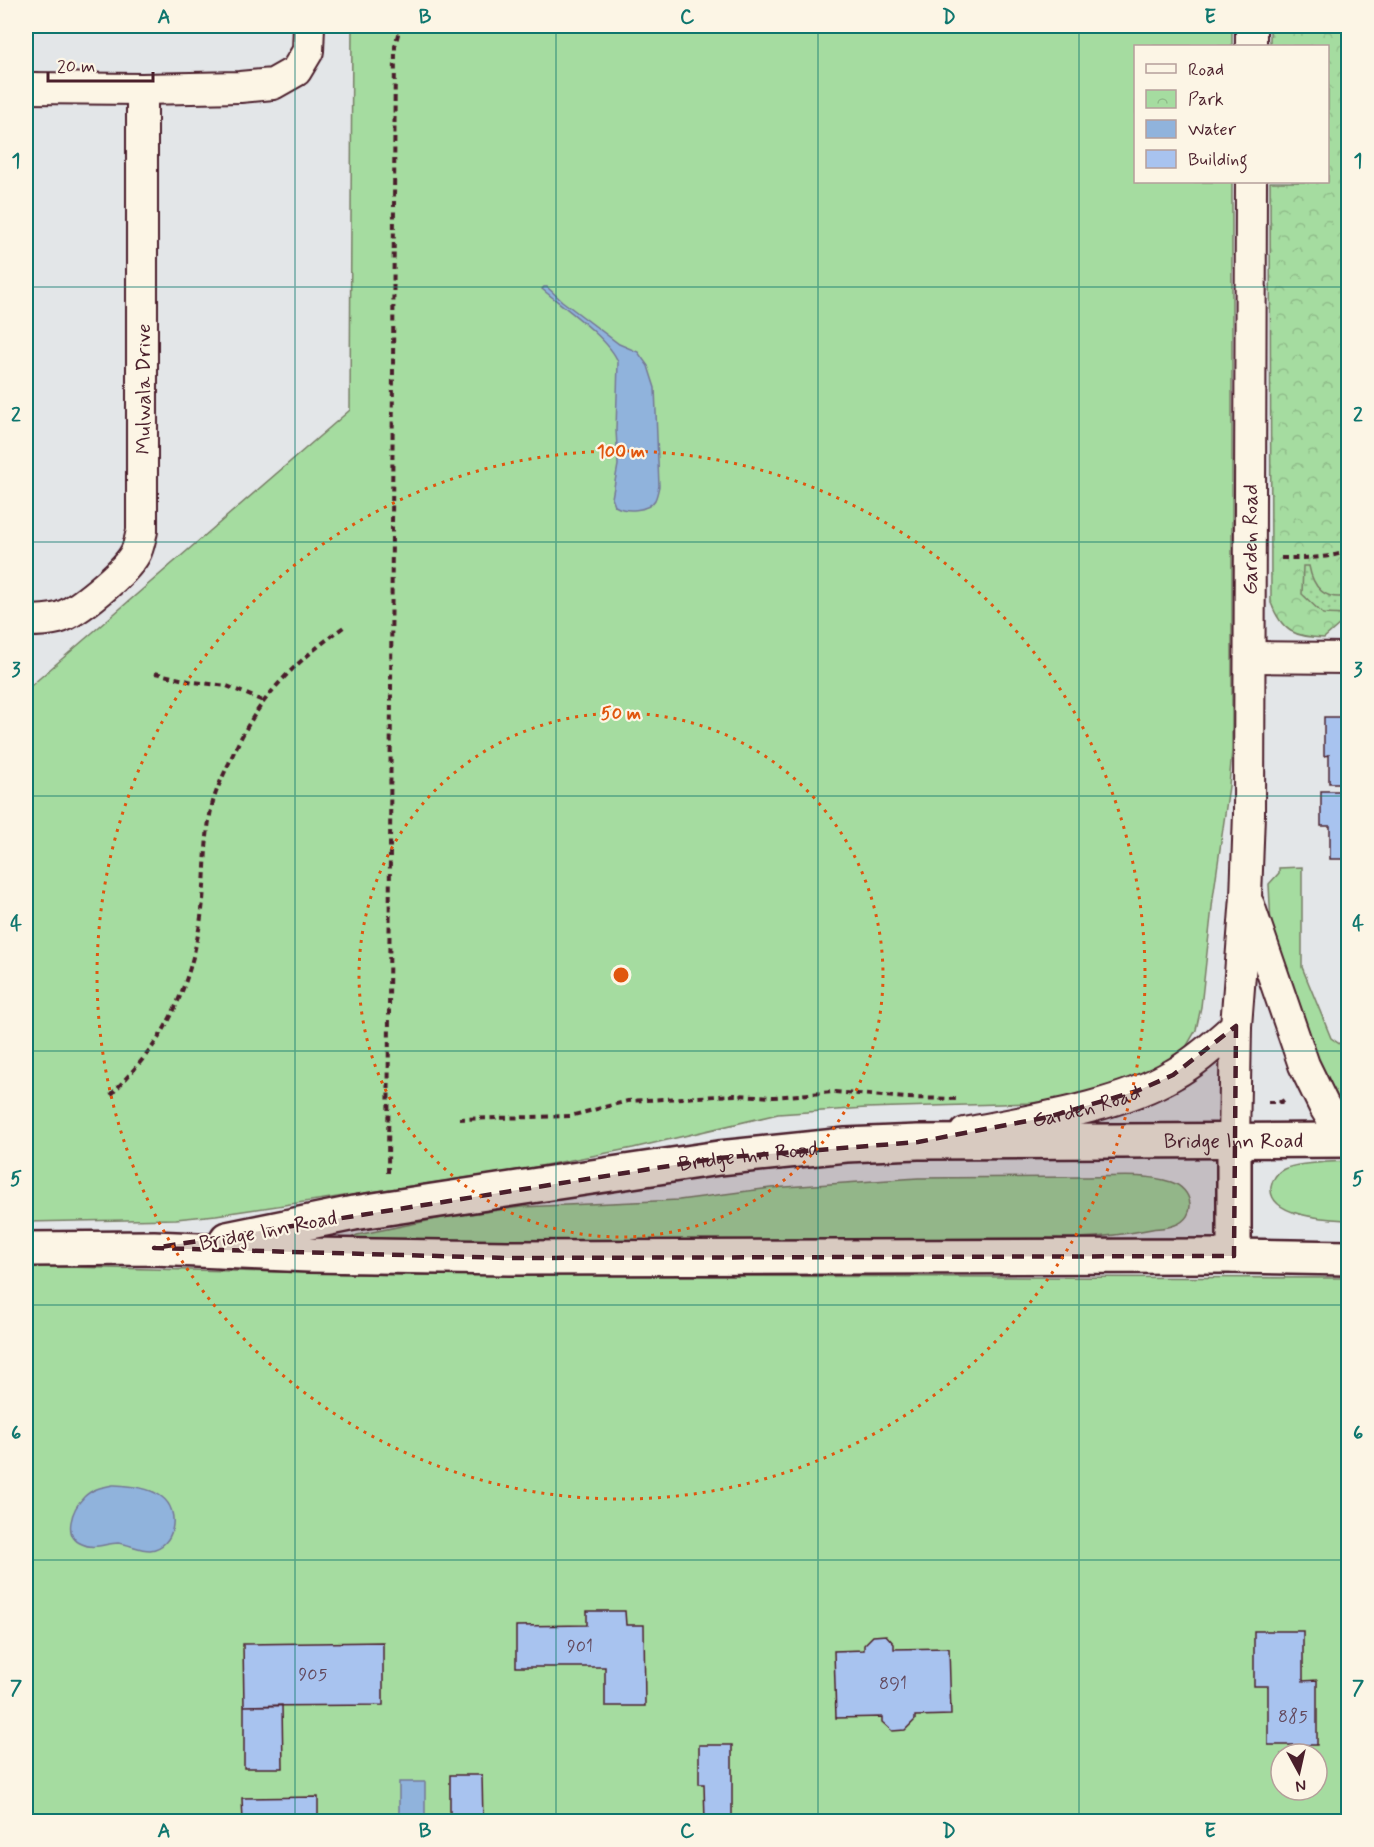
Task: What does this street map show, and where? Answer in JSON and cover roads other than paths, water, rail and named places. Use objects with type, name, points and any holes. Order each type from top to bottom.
[{"type":"main road","name":"Bridge Inn Road","points":[[154,1248],[229,1239],[307,1222],[387,1209],[777,1151],[918,1142],[1347,1140]]},
{"type":"main road","name":"Garden Road","points":[[1234,1142],[1234,1256]]},
{"type":"main road","name":"Bridge Inn Road","points":[[26,1248],[154,1248],[330,1256],[508,1258],[1234,1256],[1348,1258]]},
{"type":"street","points":[[26,88],[142,89],[273,84],[296,71],[308,51],[309,26]]},
{"type":"street","points":[[1251,26],[1251,45]]},
{"type":"street","name":"Mulwala Drive","points":[[26,621],[46,621],[77,609],[120,573],[135,553],[142,531],[142,89]]},
{"type":"street","name":"Garden Road","points":[[1234,1142],[1236,1026],[1250,814],[1251,183]]},
{"type":"street","points":[[1250,657],[1348,657]]},
{"type":"street","name":"Garden Road","points":[[1246,897],[1304,1065],[1324,1106],[1347,1140]]},
{"type":"street","name":"Garden Road","points":[[918,1142],[1048,1117],[1137,1091],[1173,1075],[1236,1026]]},
{"type":"water","points":[[547,287],[619,344],[638,352],[648,366],[655,388],[659,486],[655,500],[647,507],[636,510],[624,509],[615,506],[612,498],[618,465],[616,430],[618,362],[606,343],[542,289]]},
{"type":"water","points":[[113,1485],[151,1491],[168,1503],[173,1519],[170,1536],[165,1543],[150,1550],[118,1543],[86,1546],[76,1540],[72,1535],[71,1522],[80,1502],[94,1490]]},
{"type":"water","points":[[399,1782],[425,1782],[425,1821],[399,1821]]}]
